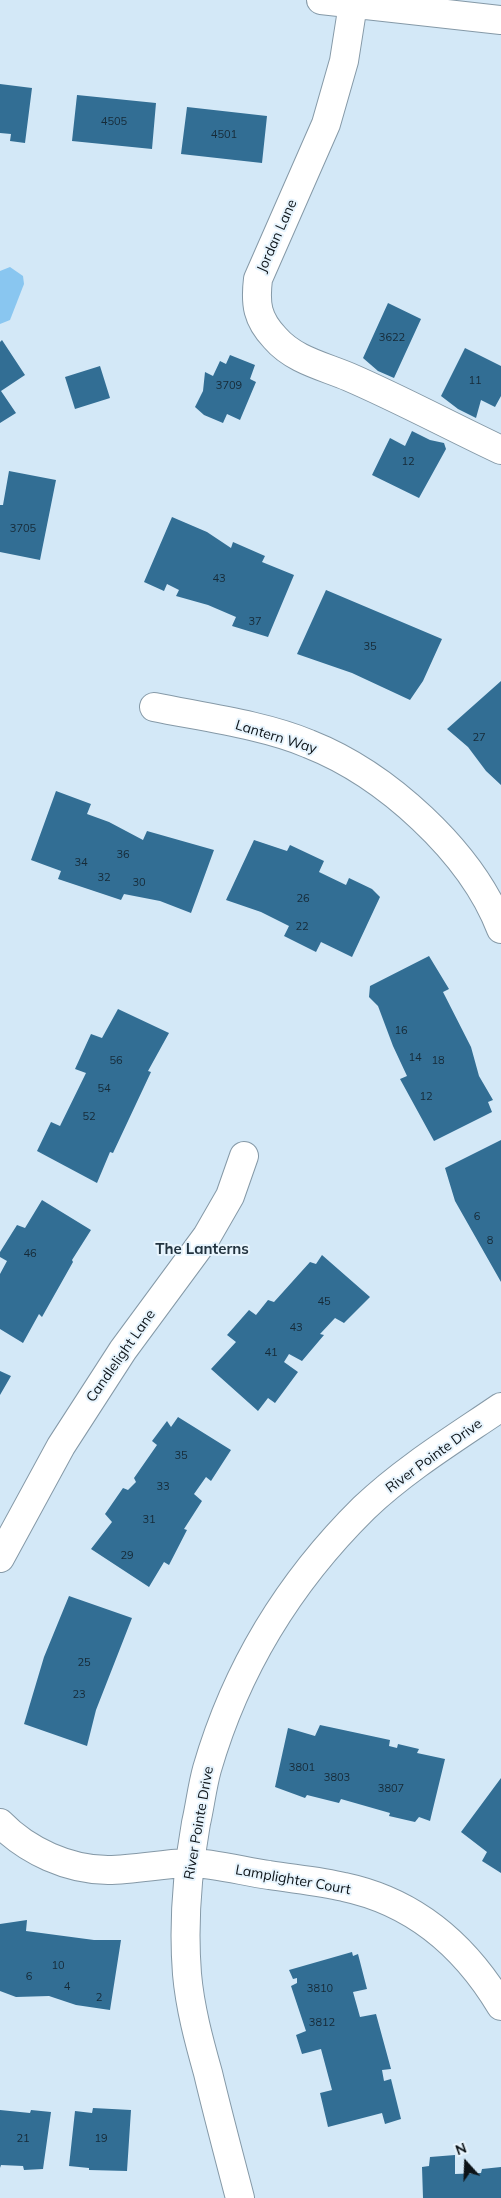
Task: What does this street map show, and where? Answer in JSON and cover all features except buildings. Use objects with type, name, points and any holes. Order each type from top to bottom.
[{"type":"street","points":[[321,0],[501,20]]},
{"type":"street","name":"Jordan Lane","points":[[353,4],[344,62],[326,124],[258,279],[255,300],[261,320],[276,340],[305,361],[348,377],[501,450]]},
{"type":"street","name":"Lantern Way","points":[[154,707],[254,728],[309,743],[357,768],[400,798],[440,835],[478,886],[501,928]]},
{"type":"street","name":"Candlelight Lane","points":[[0,1558],[61,1446],[118,1358],[207,1236],[230,1196],[244,1156]]},
{"type":"street","name":"River Pointe Drive","points":[[240,2198],[198,2034],[187,1976],[184,1918],[189,1863],[206,1771],[232,1697],[261,1639],[289,1595],[321,1554],[366,1507],[416,1465],[501,1407]]},
{"type":"street","points":[[0,1823],[42,1854],[73,1866],[107,1870],[189,1863]]},
{"type":"street","name":"Lamplighter Court","points":[[189,1863],[345,1887],[385,1900],[423,1919],[457,1946],[484,1979],[501,2006]]},
{"type":"water","points":[[10,267],[23,276],[24,284],[10,320],[0,324],[0,271]]},
{"type":"district","name":"The Lanterns","points":[[202,1249]]}]
